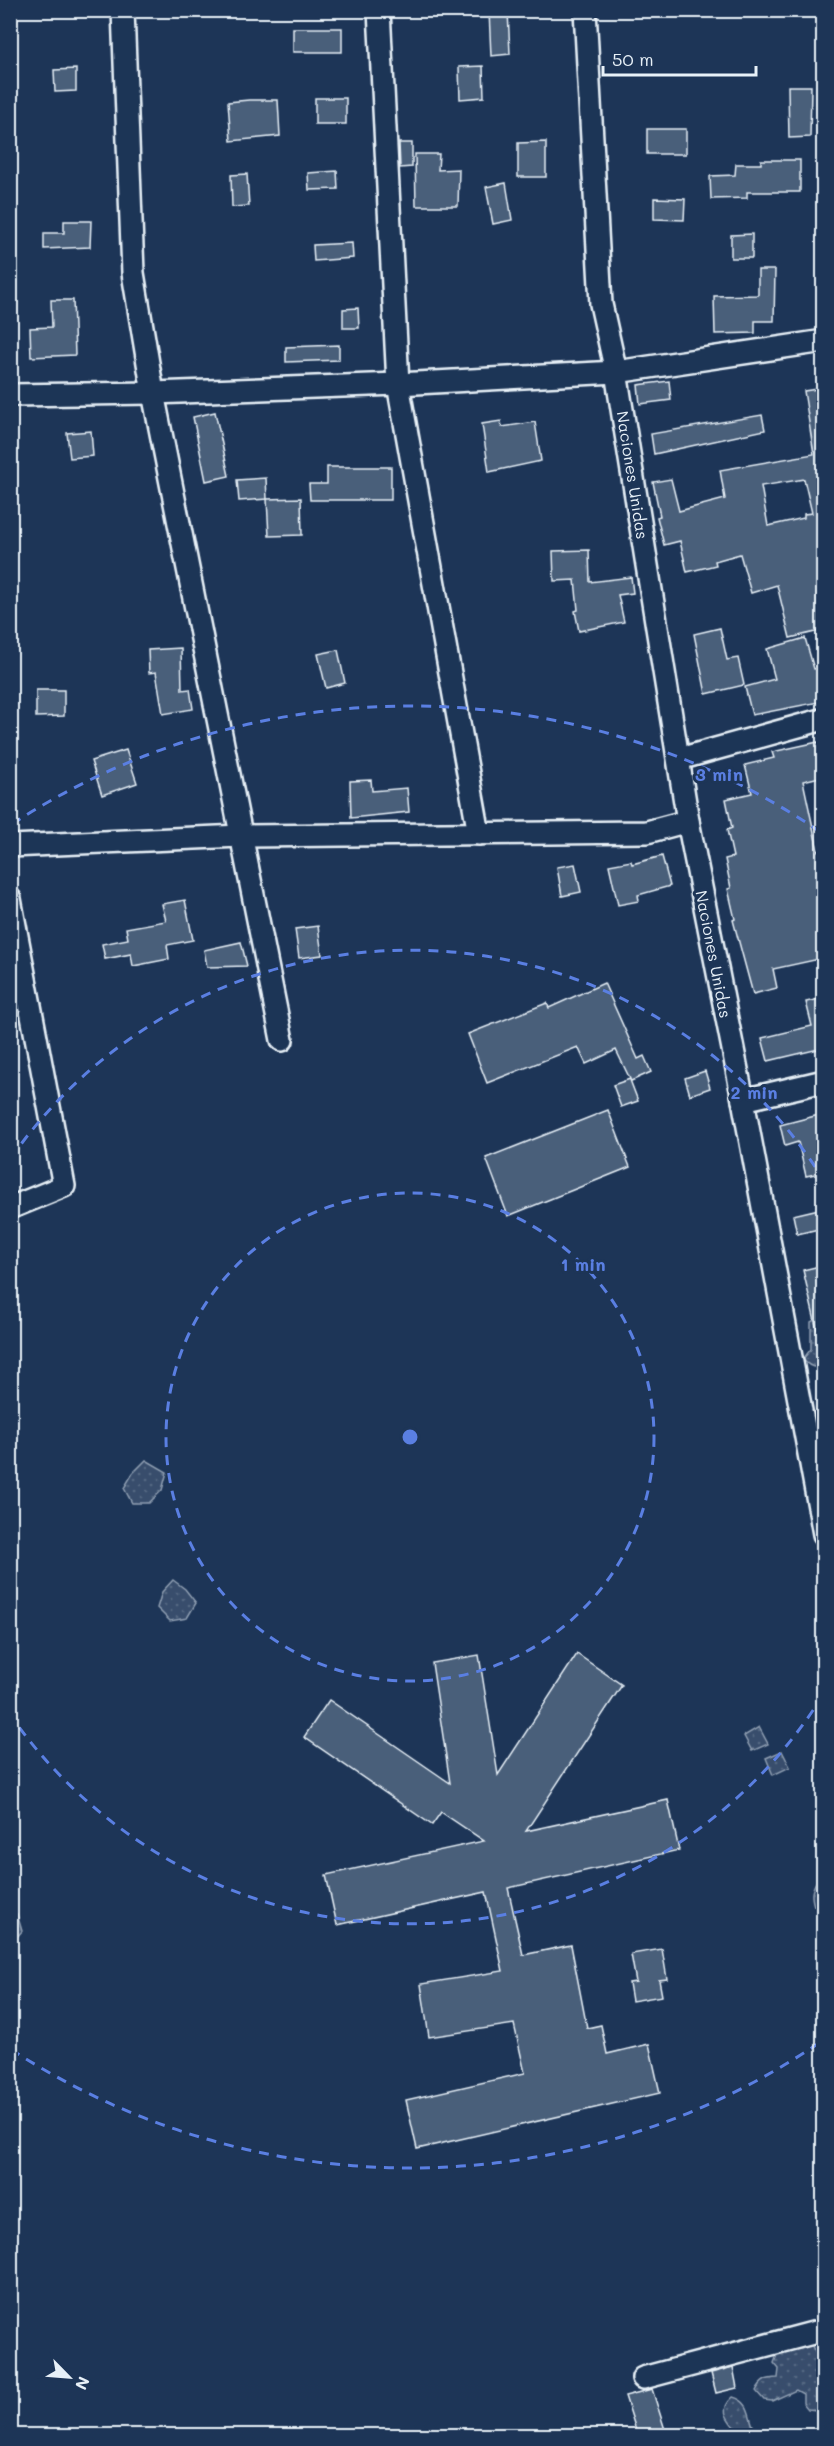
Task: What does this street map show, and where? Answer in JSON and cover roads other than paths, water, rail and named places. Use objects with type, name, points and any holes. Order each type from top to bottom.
[{"type":"street","points":[[123,10],[133,273],[153,393],[282,1040]]},
{"type":"street","points":[[379,10],[398,384],[479,834]]},
{"type":"street","name":"Naciones Unidas","points":[[585,10],[601,304],[616,372],[688,821],[824,1534]]},
{"type":"street","points":[[10,395],[153,393],[398,384],[616,372],[824,341]]},
{"type":"street","points":[[679,759],[824,719]]},
{"type":"street","points":[[10,846],[241,836],[647,832],[688,821]]},
{"type":"street","points":[[10,899],[64,1186],[10,1208]]},
{"type":"street","points":[[743,1100],[824,1081]]},
{"type":"street","points":[[643,2379],[824,2330]]}]
